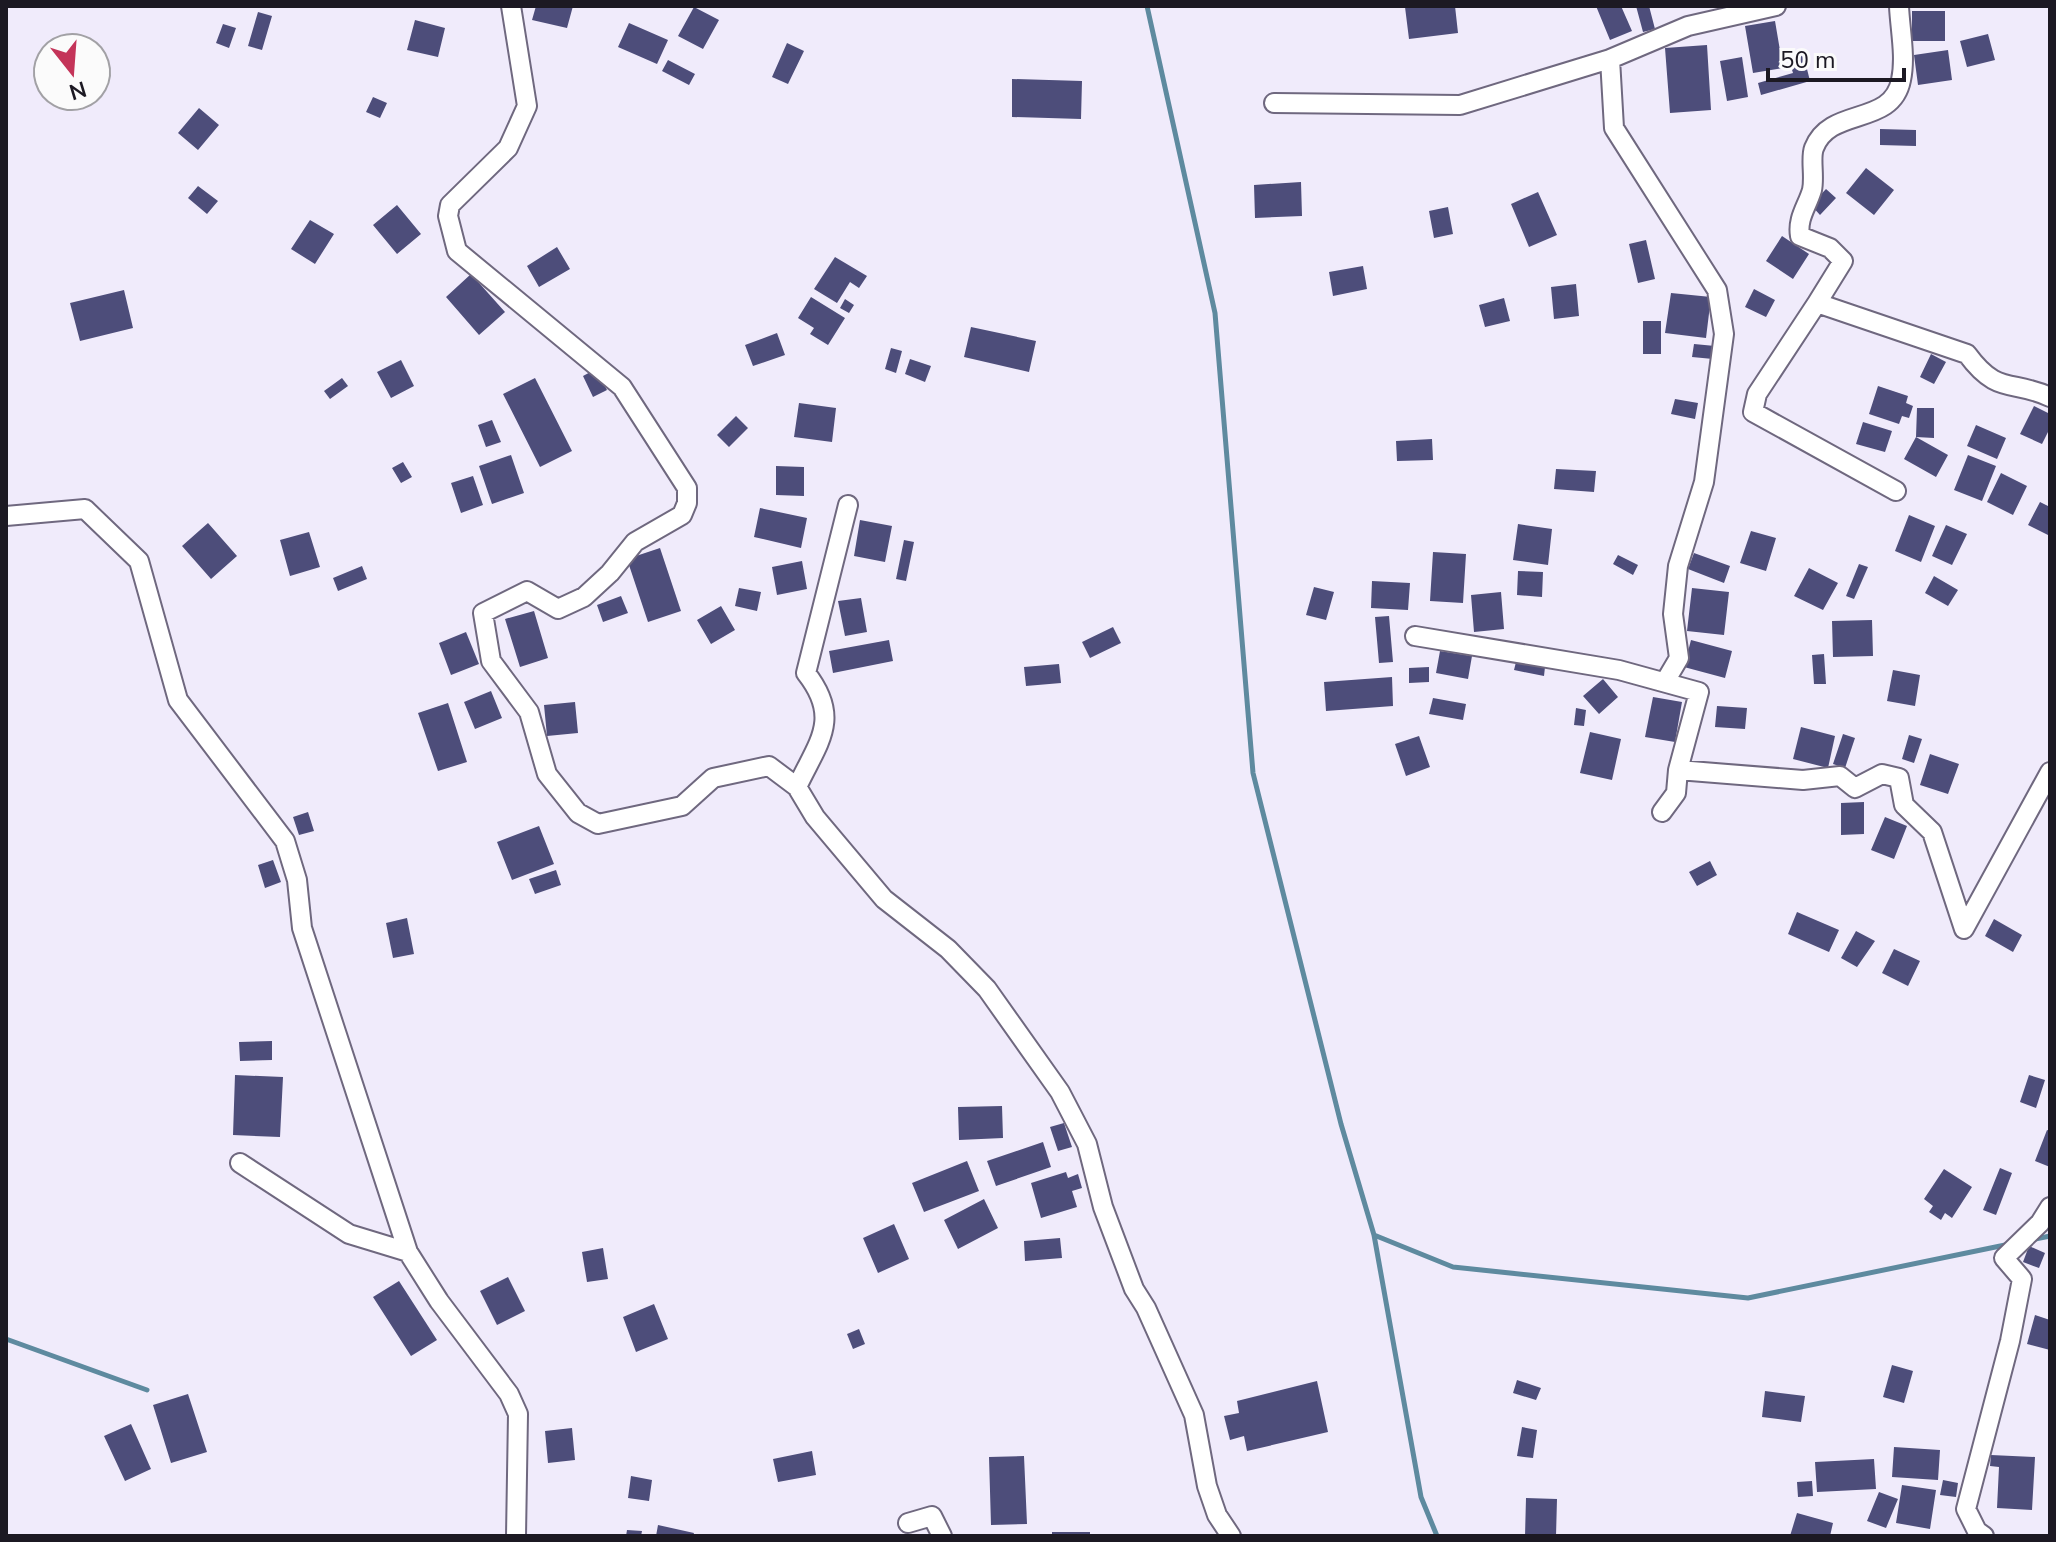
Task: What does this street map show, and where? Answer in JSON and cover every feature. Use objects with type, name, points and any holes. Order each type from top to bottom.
[{"type":"street","points":[[511,6],[527,106],[508,148],[450,205],[448,216],[457,251],[622,387],[687,488],[687,503],[682,515],[635,542],[610,573],[584,597],[558,609],[527,591],[483,613],[491,661],[529,712],[547,774],[578,813],[598,824],[682,806],[713,778],[769,766],[797,787],[815,817],[884,899],[948,949],[987,989],[1060,1092],[1087,1144],[1103,1207],[1134,1289],[1146,1308],[1194,1415],[1207,1486],[1217,1515],[1231,1536]]},
{"type":"street","points":[[1274,103],[1460,105],[1610,59],[1688,26],[1776,6]]},
{"type":"street","points":[[1896,491],[1753,412],[1757,394],[1843,261],[1830,248],[1800,236],[1798,223],[1816,174],[1813,150],[1825,129],[1845,119],[1877,112],[1890,102],[1901,82],[1899,6]]},
{"type":"street","points":[[1610,59],[1614,128],[1717,290],[1724,334],[1704,482],[1678,566],[1673,614],[1679,658],[1666,680]]},
{"type":"street","points":[[1817,303],[1967,354],[1982,375],[2010,388],[2050,397]]},
{"type":"street","points":[[797,787],[827,726],[820,691],[806,673],[848,505]]},
{"type":"street","points":[[6,516],[85,509],[139,561],[178,700],[285,841],[297,880],[302,928],[408,1252],[439,1301],[509,1394],[518,1414],[516,1536]]},
{"type":"street","points":[[1415,636],[1666,680],[1699,692],[1678,770],[1676,793],[1662,812]]},
{"type":"street","points":[[1678,770],[1803,780],[1840,776],[1855,788],[1882,774],[1899,778],[1904,805],[1932,832],[1964,929],[2050,772]]},
{"type":"street","points":[[240,1163],[349,1234],[408,1252]]},
{"type":"street","points":[[1984,1536],[1977,1531],[1966,1509],[2010,1341],[2022,1279],[2004,1258],[2040,1223],[2050,1207]]},
{"type":"street","points":[[908,1523],[932,1516],[942,1536]]},
{"type":"building","points":[[536,6],[573,6],[567,28],[532,20]]},
{"type":"building","points":[[1455,6],[1458,33],[1409,39],[1405,7]]},
{"type":"building","points":[[1596,6],[1621,6],[1632,31],[1610,40]]},
{"type":"building","points":[[1636,6],[1649,6],[1655,29],[1643,32]]},
{"type":"building","points":[[694,7],[719,20],[703,49],[678,36]]},
{"type":"building","points":[[1912,11],[1945,11],[1945,41],[1912,41]]},
{"type":"building","points":[[258,12],[272,16],[262,50],[248,46]]},
{"type":"building","points":[[415,20],[445,28],[438,57],[407,50]]},
{"type":"building","points":[[1775,21],[1783,68],[1753,73],[1745,26]]},
{"type":"building","points":[[629,23],[668,40],[657,64],[618,47]]},
{"type":"building","points":[[223,24],[236,28],[229,48],[216,43]]},
{"type":"building","points":[[1988,34],[1995,60],[1967,67],[1960,41]]},
{"type":"building","points":[[787,43],[804,51],[788,84],[772,77]]},
{"type":"building","points":[[1707,45],[1711,110],[1670,113],[1665,48]]},
{"type":"building","points":[[1948,50],[1952,80],[1918,85],[1914,55]]},
{"type":"building","points":[[1803,53],[1810,81],[1761,95],[1758,83],[1793,73],[1788,57]]},
{"type":"building","points":[[1742,57],[1748,97],[1727,101],[1720,61]]},
{"type":"building","points":[[668,60],[695,74],[689,85],[662,71]]},
{"type":"building","points":[[1012,79],[1082,81],[1081,119],[1012,117]]},
{"type":"building","points":[[373,97],[387,103],[380,118],[366,112]]},
{"type":"building","points":[[199,108],[219,125],[198,150],[178,133]]},
{"type":"building","points":[[1880,129],[1916,130],[1916,146],[1880,145]]},
{"type":"building","points":[[1866,168],[1894,190],[1874,215],[1846,193]]},
{"type":"building","points":[[1301,182],[1302,216],[1255,218],[1254,185]]},
{"type":"building","points":[[198,186],[218,201],[207,214],[188,198]]},
{"type":"building","points":[[1826,189],[1836,198],[1820,215],[1811,205]]},
{"type":"building","points":[[1538,192],[1557,235],[1529,247],[1511,204]]},
{"type":"building","points":[[397,205],[421,234],[397,254],[373,225]]},
{"type":"building","points":[[1448,207],[1453,234],[1434,238],[1429,211]]},
{"type":"building","points":[[310,220],[334,234],[315,264],[291,249]]},
{"type":"building","points":[[1782,236],[1809,254],[1793,279],[1766,261]]},
{"type":"building","points":[[1646,240],[1655,279],[1638,283],[1629,244]]},
{"type":"building","points":[[557,247],[570,269],[539,287],[527,266]]},
{"type":"building","points":[[835,257],[867,276],[859,288],[850,282],[837,303],[814,289]]},
{"type":"building","points":[[1363,266],[1367,289],[1333,296],[1329,272]]},
{"type":"building","points":[[471,274],[505,312],[479,335],[446,297]]},
{"type":"building","points":[[1576,284],[1579,316],[1554,319],[1551,287]]},
{"type":"building","points":[[1754,289],[1775,300],[1766,317],[1745,307]]},
{"type":"building","points":[[124,290],[133,328],[80,341],[70,303]]},
{"type":"building","points":[[1671,293],[1711,297],[1706,338],[1665,333]]},
{"type":"building","points":[[811,297],[845,318],[828,345],[810,334],[814,328],[798,318]]},
{"type":"building","points":[[1504,298],[1510,321],[1485,327],[1479,305]]},
{"type":"building","points":[[845,299],[854,305],[849,313],[840,308]]},
{"type":"building","points":[[1643,321],[1661,321],[1661,354],[1643,354]]},
{"type":"building","points":[[971,327],[1036,341],[1029,372],[964,357]]},
{"type":"building","points":[[777,333],[785,355],[753,366],[745,345]]},
{"type":"building","points":[[1694,344],[1715,346],[1713,359],[1692,357]]},
{"type":"building","points":[[891,348],[902,351],[896,373],[885,369]]},
{"type":"building","points":[[1931,354],[1946,362],[1934,384],[1920,377]]},
{"type":"building","points":[[910,359],[931,366],[925,382],[905,374]]},
{"type":"building","points":[[401,360],[414,386],[391,398],[377,372]]},
{"type":"building","points":[[596,369],[607,390],[593,397],[583,376]]},
{"type":"building","points":[[342,378],[348,386],[330,399],[324,391]]},
{"type":"building","points":[[535,378],[572,451],[540,467],[503,394]]},
{"type":"building","points":[[1878,386],[1908,396],[1906,403],[1913,406],[1909,418],[1902,416],[1899,424],[1869,414]]},
{"type":"building","points":[[1675,399],[1698,403],[1695,419],[1671,414]]},
{"type":"building","points":[[799,403],[836,408],[832,442],[794,437]]},
{"type":"building","points":[[2034,406],[2050,414],[2050,428],[2042,444],[2020,434]]},
{"type":"building","points":[[1917,408],[1934,408],[1934,438],[1916,437]]},
{"type":"building","points":[[736,416],[748,428],[729,447],[717,435]]},
{"type":"building","points":[[492,420],[501,442],[486,447],[478,425]]},
{"type":"building","points":[[1863,422],[1892,431],[1885,452],[1856,444]]},
{"type":"building","points":[[1976,425],[2006,438],[1997,459],[1967,446]]},
{"type":"building","points":[[1916,437],[1948,455],[1936,477],[1904,459]]},
{"type":"building","points":[[1432,439],[1433,460],[1397,461],[1396,441]]},
{"type":"building","points":[[511,455],[524,493],[492,504],[479,466]]},
{"type":"building","points":[[1968,455],[1996,466],[1982,501],[1954,490]]},
{"type":"building","points":[[403,462],[412,477],[401,483],[392,468]]},
{"type":"building","points":[[776,466],[804,467],[804,496],[776,495]]},
{"type":"building","points":[[1556,469],[1596,471],[1594,492],[1554,489]]},
{"type":"building","points":[[2001,473],[2027,486],[2013,515],[1987,502]]},
{"type":"building","points":[[473,476],[483,505],[461,513],[451,483]]},
{"type":"building","points":[[2040,502],[2050,507],[2050,536],[2028,525]]},
{"type":"building","points":[[760,508],[807,518],[801,548],[754,537]]},
{"type":"building","points":[[1909,515],[1935,526],[1921,562],[1895,551]]},
{"type":"building","points":[[860,520],[892,526],[885,562],[854,556]]},
{"type":"building","points":[[208,523],[237,556],[211,579],[182,546]]},
{"type":"building","points":[[1518,524],[1552,529],[1548,565],[1513,560]]},
{"type":"building","points":[[1946,525],[1967,534],[1952,565],[1932,556]]},
{"type":"building","points":[[1751,531],[1776,538],[1766,571],[1740,563]]},
{"type":"building","points":[[309,532],[320,567],[290,576],[280,540]]},
{"type":"building","points":[[904,540],[914,542],[906,581],[896,579]]},
{"type":"building","points":[[660,548],[681,611],[648,622],[627,559]]},
{"type":"building","points":[[1433,552],[1466,554],[1463,603],[1430,601]]},
{"type":"building","points":[[1694,553],[1730,566],[1724,583],[1688,569]]},
{"type":"building","points":[[1618,555],[1638,565],[1633,575],[1613,564]]},
{"type":"building","points":[[802,561],[807,589],[777,595],[772,567]]},
{"type":"building","points":[[1859,564],[1868,567],[1854,599],[1846,596]]},
{"type":"building","points":[[362,566],[367,579],[338,591],[333,578]]},
{"type":"building","points":[[1809,568],[1838,583],[1823,610],[1794,596]]},
{"type":"building","points":[[1518,571],[1543,572],[1542,597],[1517,595]]},
{"type":"building","points":[[1934,576],[1958,590],[1948,606],[1925,593]]},
{"type":"building","points":[[1372,581],[1410,583],[1408,610],[1371,608]]},
{"type":"building","points":[[1314,587],[1334,592],[1326,620],[1306,615]]},
{"type":"building","points":[[739,588],[761,592],[757,611],[735,606]]},
{"type":"building","points":[[1692,588],[1729,592],[1724,635],[1687,631]]},
{"type":"building","points":[[1501,592],[1504,629],[1474,632],[1471,595]]},
{"type":"building","points":[[621,596],[628,613],[603,622],[597,605]]},
{"type":"building","points":[[861,598],[867,632],[845,636],[838,601]]},
{"type":"building","points":[[721,606],[735,630],[711,644],[697,620]]},
{"type":"building","points":[[534,611],[548,658],[520,667],[505,619]]},
{"type":"building","points":[[1389,616],[1393,662],[1379,663],[1375,617]]},
{"type":"building","points":[[1872,620],[1873,656],[1833,657],[1832,621]]},
{"type":"building","points":[[1113,627],[1121,643],[1090,658],[1082,642]]},
{"type":"building","points":[[466,632],[479,664],[451,675],[439,643]]},
{"type":"building","points":[[889,640],[893,661],[833,673],[829,651]]},
{"type":"building","points":[[1691,640],[1732,651],[1725,678],[1684,667]]},
{"type":"building","points":[[1440,651],[1472,656],[1468,679],[1436,673]]},
{"type":"building","points":[[1824,654],[1826,684],[1814,684],[1812,655]]},
{"type":"building","points":[[1516,662],[1545,667],[1544,676],[1514,670]]},
{"type":"building","points":[[1059,664],[1061,683],[1026,686],[1024,667]]},
{"type":"building","points":[[1429,667],[1429,682],[1409,683],[1409,668]]},
{"type":"building","points":[[1893,670],[1920,675],[1915,706],[1887,701]]},
{"type":"building","points":[[1392,677],[1393,706],[1326,711],[1324,682]]},
{"type":"building","points":[[1603,679],[1618,697],[1599,714],[1583,696]]},
{"type":"building","points":[[491,691],[502,718],[475,729],[464,702]]},
{"type":"building","points":[[1653,697],[1682,702],[1675,742],[1645,737]]},
{"type":"building","points":[[1433,698],[1466,704],[1463,720],[1429,714]]},
{"type":"building","points":[[575,702],[578,733],[547,736],[544,705]]},
{"type":"building","points":[[448,703],[467,762],[438,771],[418,713]]},
{"type":"building","points":[[1717,706],[1747,708],[1745,729],[1715,727]]},
{"type":"building","points":[[1576,708],[1586,710],[1584,726],[1574,725]]},
{"type":"building","points":[[1801,727],[1835,736],[1828,768],[1793,759]]},
{"type":"building","points":[[1590,732],[1621,739],[1612,780],[1580,773]]},
{"type":"building","points":[[1843,734],[1855,738],[1845,768],[1833,764]]},
{"type":"building","points":[[1909,735],[1922,739],[1914,763],[1902,759]]},
{"type":"building","points":[[1419,736],[1430,767],[1406,776],[1395,744]]},
{"type":"building","points":[[1930,754],[1959,764],[1948,794],[1920,785]]},
{"type":"building","points":[[1864,802],[1864,834],[1841,835],[1841,803]]},
{"type":"building","points":[[308,812],[314,831],[299,835],[293,817]]},
{"type":"building","points":[[1885,817],[1907,826],[1894,859],[1871,850]]},
{"type":"building","points":[[539,826],[554,864],[512,880],[497,842]]},
{"type":"building","points":[[273,860],[281,882],[265,888],[258,865]]},
{"type":"building","points":[[1710,861],[1717,875],[1697,886],[1689,872]]},
{"type":"building","points":[[556,870],[561,885],[535,894],[529,879]]},
{"type":"building","points":[[1797,912],[1839,930],[1829,952],[1788,934]]},
{"type":"building","points":[[407,918],[414,954],[393,958],[386,923]]},
{"type":"building","points":[[1994,919],[2022,935],[2013,952],[1985,936]]},
{"type":"building","points":[[1856,931],[1875,941],[1857,967],[1841,958]]},
{"type":"building","points":[[1894,949],[1920,961],[1908,986],[1882,973]]},
{"type":"building","points":[[272,1041],[272,1060],[240,1061],[239,1042]]},
{"type":"building","points":[[235,1075],[283,1077],[280,1137],[233,1135]]},
{"type":"building","points":[[2029,1075],[2045,1080],[2036,1108],[2020,1102]]},
{"type":"building","points":[[1002,1106],[1003,1138],[959,1140],[958,1107]]},
{"type":"building","points":[[1064,1123],[1072,1147],[1058,1151],[1050,1127]]},
{"type":"building","points":[[2047,1130],[2050,1131],[2050,1167],[2035,1161]]},
{"type":"building","points":[[1043,1142],[1051,1167],[996,1186],[987,1161]]},
{"type":"building","points":[[967,1161],[979,1191],[924,1212],[912,1183]]},
{"type":"building","points":[[2000,1168],[2012,1173],[1996,1215],[1983,1210]]},
{"type":"building","points":[[1944,1169],[1972,1187],[1952,1218],[1945,1213],[1941,1220],[1929,1212],[1933,1206],[1924,1199]]},
{"type":"building","points":[[1066,1172],[1068,1178],[1078,1174],[1082,1188],[1072,1191],[1077,1207],[1041,1218],[1031,1183]]},
{"type":"building","points":[[984,1199],[998,1228],[958,1249],[944,1220]]},
{"type":"building","points":[[894,1224],[909,1259],[878,1273],[863,1238]]},
{"type":"building","points":[[1060,1238],[1062,1258],[1025,1261],[1024,1241]]},
{"type":"building","points":[[2029,1246],[2045,1253],[2039,1268],[2023,1262]]},
{"type":"building","points":[[603,1248],[608,1279],[587,1282],[582,1252]]},
{"type":"building","points":[[508,1277],[525,1311],[497,1325],[480,1291]]},
{"type":"building","points":[[399,1281],[437,1340],[411,1356],[373,1297]]},
{"type":"building","points":[[654,1304],[668,1339],[636,1352],[623,1317]]},
{"type":"building","points":[[2035,1315],[2050,1320],[2050,1350],[2027,1344]]},
{"type":"building","points":[[859,1329],[865,1344],[853,1349],[847,1334]]},
{"type":"building","points":[[1892,1365],[1913,1371],[1904,1403],[1883,1397]]},
{"type":"building","points":[[1517,1380],[1541,1388],[1536,1400],[1513,1393]]},
{"type":"building","points":[[1317,1381],[1328,1432],[1247,1451],[1244,1436],[1230,1440],[1224,1416],[1239,1413],[1237,1401]]},
{"type":"building","points":[[1765,1391],[1805,1396],[1801,1422],[1762,1417]]},
{"type":"building","points":[[188,1394],[207,1452],[171,1463],[153,1405]]},
{"type":"building","points":[[131,1424],[151,1469],[125,1481],[104,1436]]},
{"type":"building","points":[[1522,1427],[1537,1430],[1533,1458],[1517,1456]]},
{"type":"building","points":[[572,1428],[575,1460],[548,1463],[545,1431]]},
{"type":"building","points":[[1894,1447],[1940,1450],[1938,1480],[1892,1477]]},
{"type":"building","points":[[812,1451],[816,1475],[778,1482],[773,1459]]},
{"type":"building","points":[[1991,1455],[2035,1457],[2032,1510],[1997,1508],[1999,1467],[1990,1466]]},
{"type":"building","points":[[1024,1456],[1027,1524],[991,1525],[989,1457]]},
{"type":"building","points":[[1874,1459],[1876,1489],[1817,1492],[1815,1462]]},
{"type":"building","points":[[631,1476],[652,1480],[649,1501],[628,1498]]},
{"type":"building","points":[[1943,1480],[1958,1483],[1956,1497],[1940,1495]]},
{"type":"building","points":[[1812,1481],[1813,1496],[1798,1497],[1797,1482]]},
{"type":"building","points":[[1902,1485],[1936,1490],[1930,1529],[1896,1523]]},
{"type":"building","points":[[1879,1492],[1898,1499],[1886,1528],[1867,1521]]},
{"type":"building","points":[[1526,1498],[1557,1499],[1556,1536],[1525,1536]]},
{"type":"building","points":[[1797,1513],[1833,1523],[1830,1536],[1790,1536]]},
{"type":"building","points":[[658,1525],[694,1533],[693,1536],[656,1536]]},
{"type":"building","points":[[627,1530],[642,1531],[641,1536],[626,1536]]},
{"type":"building","points":[[1052,1532],[1090,1532],[1090,1536],[1052,1536]]},
{"type":"waterway","points":[[1147,6],[1215,313],[1253,773],[1341,1124],[1374,1235],[1421,1497],[1437,1536]]},
{"type":"waterway","points":[[1374,1235],[1453,1267],[1748,1298],[2010,1244]]},
{"type":"waterway","points":[[2031,1240],[2050,1236]]},
{"type":"waterway","points":[[6,1339],[147,1390]]}]
